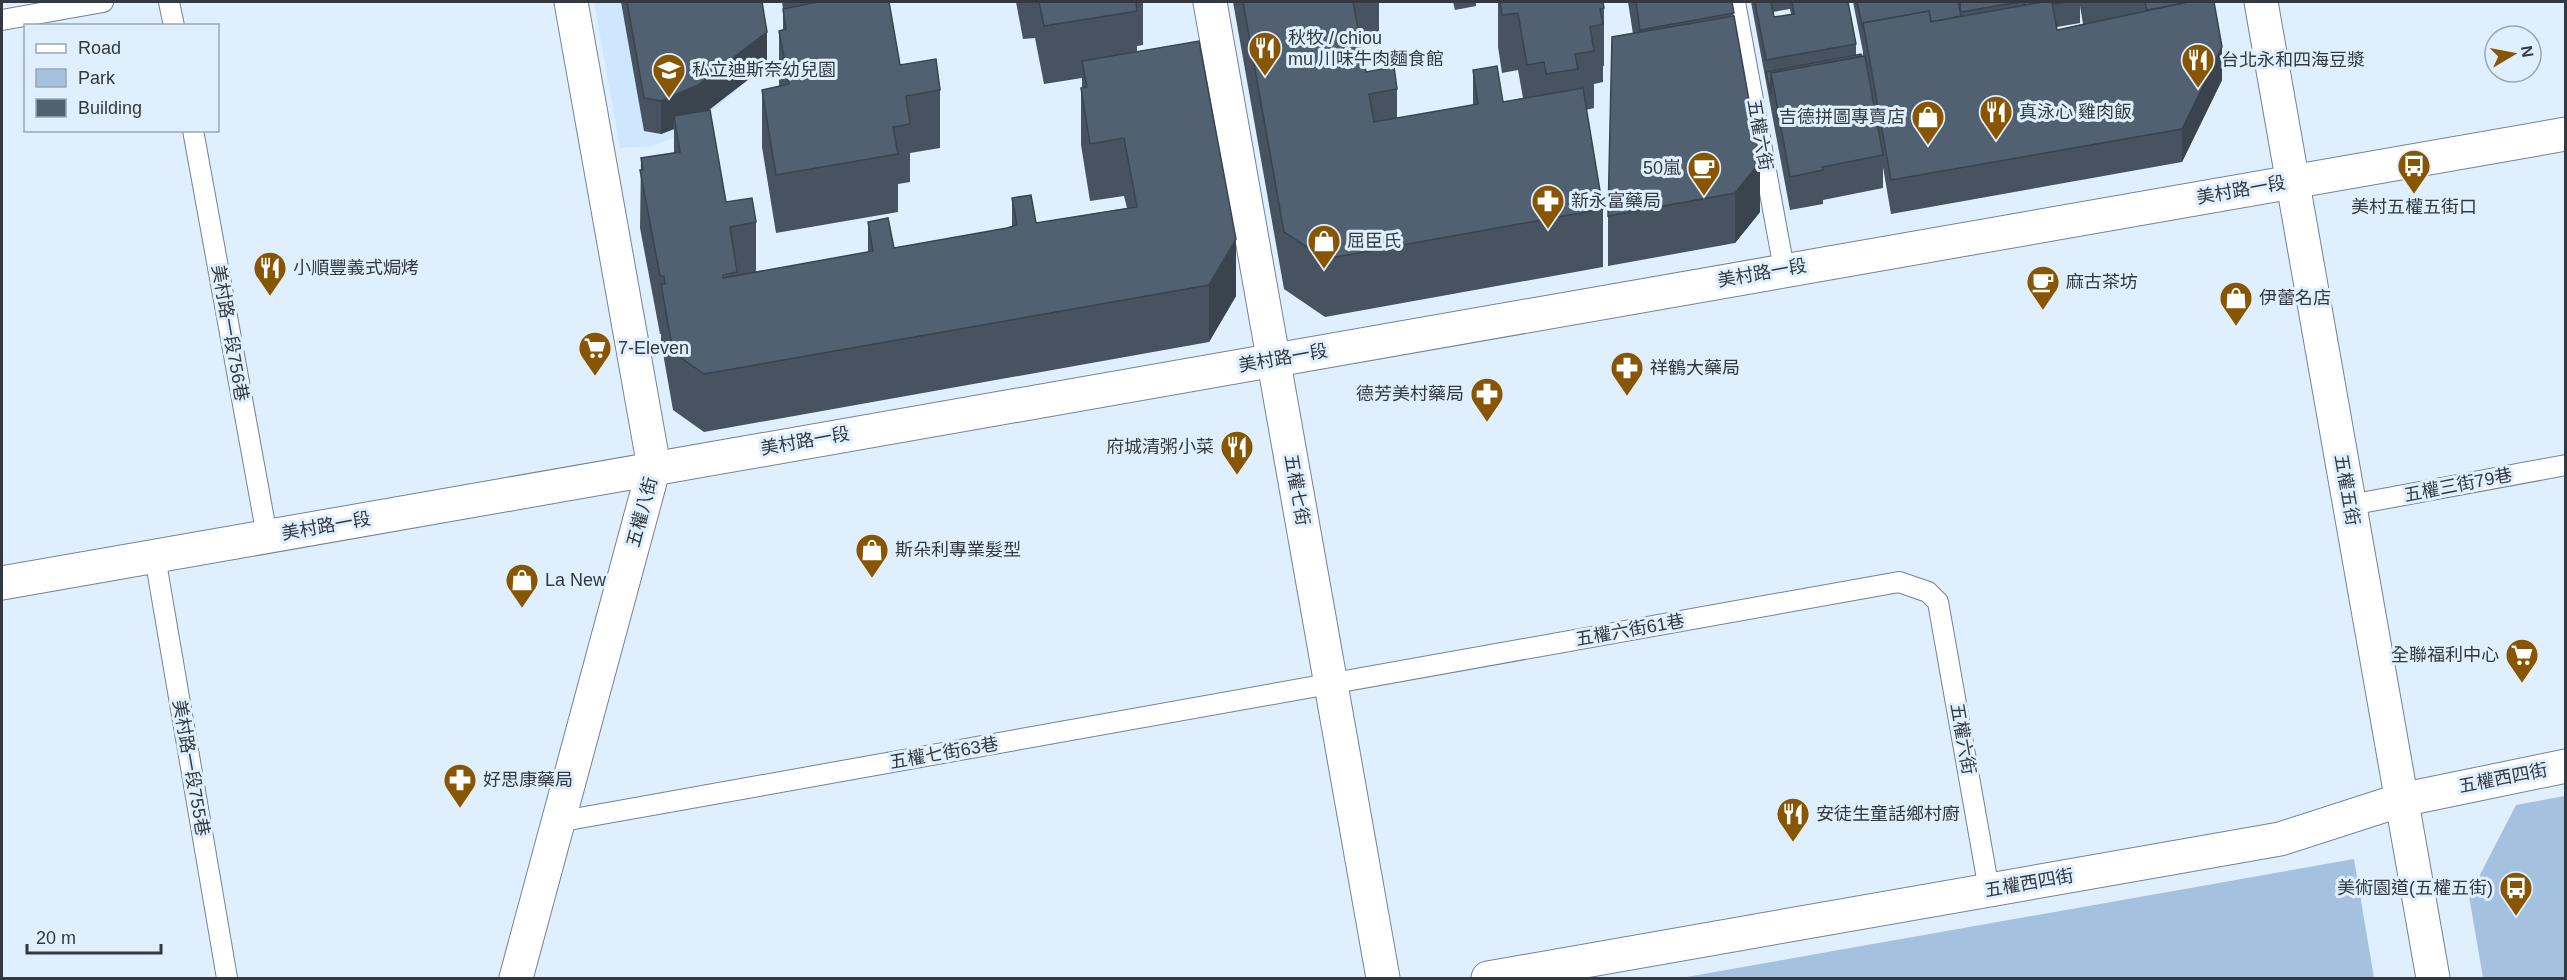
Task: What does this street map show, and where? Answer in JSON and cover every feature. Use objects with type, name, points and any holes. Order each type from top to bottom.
[{"type":"street","name":"五權八街","points":[[516,978],[654,467],[570,2]]},
{"type":"street","name":"五權七街","points":[[1210,2],[1383,978]]},
{"type":"street","name":"五權五街","points":[[2261,2],[2433,978]]},
{"type":"street","name":"美村路一段","points":[[2,583],[2565,134]]},
{"type":"street","name":"五權西四街","points":[[1488,978],[2280,840],[2401,800],[2565,766]]},
{"type":"lane","points":[[2,20],[103,2]]},
{"type":"lane","points":[[169,2],[174,24]]},
{"type":"lane","name":"五權六街","points":[[1735,2],[1784,269]]},
{"type":"lane","name":"美村路一段756巷","points":[[193,132],[267,536]]},
{"type":"lane","name":"五權三街79巷","points":[[2350,505],[2565,465]]},
{"type":"lane","name":"美村路一段755巷","points":[[155,557],[227,978]]},
{"type":"lane","name":"五權六街61巷","points":[[1331,683],[1899,582],[1928,592]]},
{"type":"lane","name":"五權六街","points":[[1928,592],[1938,602],[1989,890]]},
{"type":"lane","name":"五權七街63巷","points":[[557,822],[1331,683]]},
{"type":"shaded area","name":"私立迪斯奈幼兒園","points":[[594,2],[764,2],[767,65],[686,133],[652,146],[620,148]]},
{"type":"green space","points":[[2565,796],[2565,978],[2483,978],[2469,896],[2516,805]]},
{"type":"green space","points":[[2354,859],[2374,978],[1681,978]]},
{"type":"building","points":[[627,2],[762,2],[767,32],[698,85],[661,101],[644,98]]},
{"type":"building","points":[[817,2],[889,2],[900,65],[936,59],[940,90],[906,96],[910,124],[893,127],[898,154],[776,175],[762,90],[789,84],[779,31],[786,29],[783,9]]},
{"type":"building","points":[[1039,2],[1136,2],[1137,11],[1044,26]]},
{"type":"building","points":[[1243,2],[1353,2],[1366,72],[1394,67],[1397,89],[1369,94],[1374,122],[1478,104],[1473,70],[1497,66],[1503,102],[1583,88],[1603,209],[1325,259],[1284,232]]},
{"type":"building","points":[[1500,2],[1603,2],[1604,8],[1600,9],[1603,24],[1590,27],[1594,51],[1575,54],[1578,69],[1546,74],[1544,62],[1527,65],[1518,13],[1502,15]]},
{"type":"building","points":[[1636,2],[1732,2],[1734,13],[1640,30]]},
{"type":"building","points":[[1755,2],[1771,2],[1774,17],[1794,14],[1792,2],[1848,2],[1856,44],[1766,60]]},
{"type":"building","points":[[1857,2],[1958,2],[1961,16],[1931,22],[1929,11],[1863,23],[1863,28]]},
{"type":"building","points":[[1960,2],[2019,2],[1961,12]]},
{"type":"building","points":[[2024,2],[2043,2],[2024,5]]},
{"type":"building","points":[[2052,2],[2057,30],[2188,2],[2214,2],[2222,47],[2182,129],[1891,180],[1863,23],[1929,11],[1931,22]]},
{"type":"building","points":[[2145,2],[2188,2],[2147,10]]},
{"type":"building","points":[[1734,16],[1760,162],[1735,193],[1608,216],[1612,37]]},
{"type":"building","points":[[1199,41],[1236,239],[1209,285],[704,374],[673,352],[661,284],[665,284],[664,276],[660,276],[640,170],[643,170],[641,158],[680,152],[674,116],[710,110],[726,202],[752,198],[756,222],[730,227],[737,272],[723,275],[723,278],[873,251],[868,222],[888,218],[894,248],[1017,225],[1012,198],[1031,195],[1036,223],[1137,207],[1124,138],[1090,144],[1081,88],[1087,87],[1082,61]]},
{"type":"building","points":[[1861,54],[1862,56],[1771,73],[1771,94],[1766,72]]},
{"type":"building","points":[[1865,56],[1883,155],[1822,167],[1823,170],[1790,177],[1771,73]]},
{"type":"place","name":"秋牧 / chiou mu 川味牛肉麵食館","points":[[1265,77]]},
{"type":"place","name":"台北永和四海豆漿","points":[[2198,89]]},
{"type":"place","name":"私立迪斯奈幼兒園","points":[[669,99]]},
{"type":"place","name":"真泳心 雞肉飯","points":[[1996,141]]},
{"type":"place","name":"吉德拼圖專賣店","points":[[1928,146]]},
{"type":"place","name":"美村五權五街口","points":[[2414,195]]},
{"type":"place","name":"50嵐","points":[[1704,197]]},
{"type":"place","name":"新永富藥局","points":[[1548,230]]},
{"type":"place","name":"屈臣氏","points":[[1324,270]]},
{"type":"place","name":"小順豐義式焗烤","points":[[270,297]]},
{"type":"place","name":"麻古茶坊","points":[[2043,311]]},
{"type":"place","name":"伊蕾名店","points":[[2236,327]]},
{"type":"place","name":"7-Eleven","points":[[595,377]]},
{"type":"place","name":"祥鶴大藥局","points":[[1627,397]]},
{"type":"place","name":"德芳美村藥局","points":[[1487,423]]},
{"type":"place","name":"府城清粥小菜","points":[[1237,476]]},
{"type":"place","name":"斯朵利專業髮型","points":[[872,579]]},
{"type":"place","name":"La New","points":[[522,609]]},
{"type":"place","name":"全聯福利中心","points":[[2522,684]]},
{"type":"place","name":"好思康藥局","points":[[460,809]]},
{"type":"place","name":"安徒生童話鄉村廚","points":[[1793,843]]},
{"type":"place","name":"美術園道(五權五街)","points":[[2516,917]]}]
